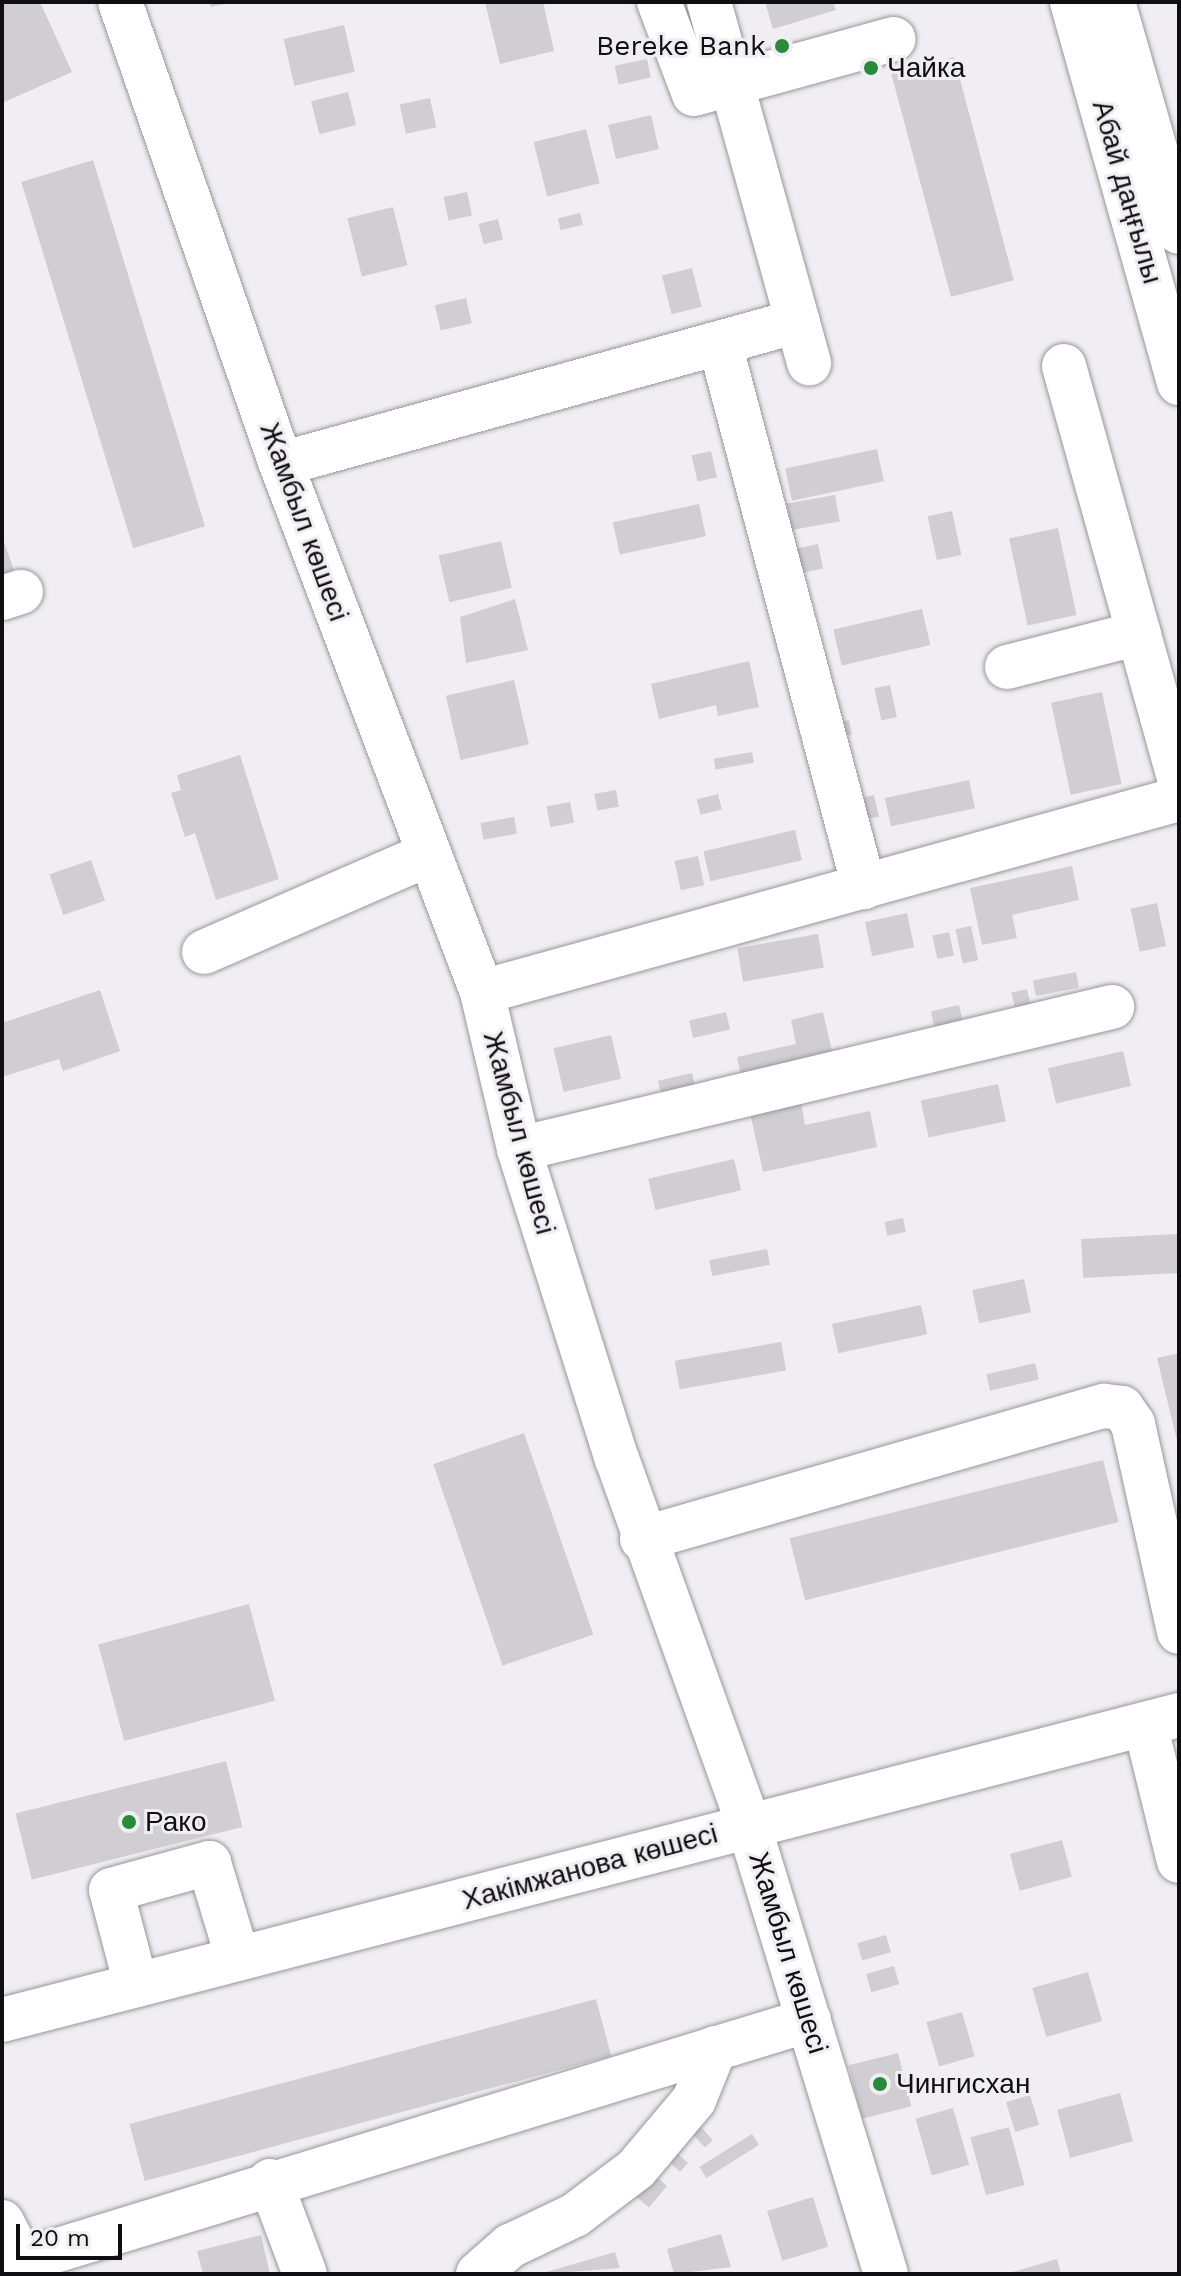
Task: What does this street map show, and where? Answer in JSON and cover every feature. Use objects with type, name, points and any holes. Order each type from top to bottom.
[{"type":"street","name":"Жамбыл көшесі","points":[[122,2],[281,464],[482,992],[519,1149],[642,1539],[749,1826],[886,2274]]},
{"type":"street","points":[[659,2],[694,94],[894,39]]},
{"type":"street","points":[[709,2],[809,363]]},
{"type":"street","name":"Абай даңғылы","points":[[1072,2],[1179,383]]},
{"type":"street","name":"Абай даңғылы","points":[[1113,2],[1179,232]]},
{"type":"street","points":[[281,464],[798,321]]},
{"type":"street","points":[[720,344],[864,887]]},
{"type":"street","points":[[1064,366],[1179,777]]},
{"type":"street","points":[[1007,667],[1139,633]]},
{"type":"street","points":[[482,992],[1179,799]]},
{"type":"street","points":[[204,952],[429,854]]},
{"type":"street","points":[[519,1149],[1112,1007]]},
{"type":"street","points":[[642,1539],[1104,1406],[1122,1408],[1133,1424],[1178,1627]]},
{"type":"street","points":[[1162,1719],[1179,1861]]},
{"type":"street","name":"Хакімжанова көшесі","points":[[2,2020],[1162,1719]]},
{"type":"street","points":[[136,1985],[111,1890],[209,1863],[238,1959]]},
{"type":"street","points":[[2,2222],[25,2267],[270,2181],[809,2020]]},
{"type":"street","points":[[478,2274],[510,2246],[575,2215],[636,2169],[694,2100],[715,2048]]},
{"type":"street","points":[[270,2181],[305,2274]]},
{"type":"building","points":[[2,2],[40,2],[72,72],[2,103]]},
{"type":"building","points":[[209,2],[229,2],[229,3],[211,7]]},
{"type":"building","points":[[485,2],[543,2],[554,51],[500,64]]},
{"type":"building","points":[[765,2],[833,2],[836,10],[773,29]]},
{"type":"building","points":[[344,25],[355,72],[294,86],[284,39]]},
{"type":"building","points":[[954,57],[1014,280],[951,297],[891,74]]},
{"type":"building","points":[[647,59],[651,78],[619,84],[615,66]]},
{"type":"building","points":[[348,92],[356,125],[319,134],[311,101]]},
{"type":"building","points":[[430,98],[436,127],[406,134],[400,104]]},
{"type":"building","points":[[651,115],[659,149],[616,159],[608,125]]},
{"type":"building","points":[[586,129],[600,183],[547,196],[534,142]]},
{"type":"building","points":[[93,160],[205,526],[133,548],[21,182]]},
{"type":"building","points":[[467,192],[472,215],[449,220],[444,197]]},
{"type":"building","points":[[393,207],[408,265],[362,277],[347,218]]},
{"type":"building","points":[[580,213],[583,225],[561,230],[558,219]]},
{"type":"building","points":[[498,219],[503,239],[484,244],[479,224]]},
{"type":"building","points":[[692,268],[702,307],[672,314],[662,275]]},
{"type":"building","points":[[466,298],[472,323],[441,331],[435,305]]},
{"type":"building","points":[[877,449],[884,481],[792,501],[785,469]]},
{"type":"building","points":[[711,451],[717,477],[698,482],[692,455]]},
{"type":"building","points":[[835,495],[840,522],[791,530],[787,504]]},
{"type":"building","points":[[699,504],[706,536],[620,555],[613,522]]},
{"type":"building","points":[[952,511],[961,555],[937,560],[928,516]]},
{"type":"building","points":[[1058,528],[1077,615],[1028,625],[1009,538]]},
{"type":"building","points":[[2,536],[14,570],[2,574]]},
{"type":"building","points":[[501,541],[512,588],[449,602],[439,555]]},
{"type":"building","points":[[818,544],[823,568],[790,576],[785,551]]},
{"type":"building","points":[[515,599],[528,650],[466,663],[460,617]]},
{"type":"building","points":[[922,609],[930,645],[842,666],[833,629]]},
{"type":"building","points":[[749,661],[759,707],[718,716],[716,705],[659,719],[651,684]]},
{"type":"building","points":[[514,680],[529,744],[461,760],[446,696]]},
{"type":"building","points":[[890,685],[897,717],[881,721],[874,688]]},
{"type":"building","points":[[1102,692],[1122,784],[1071,795],[1051,703]]},
{"type":"building","points":[[849,720],[852,735],[829,739],[826,724]]},
{"type":"building","points":[[752,752],[754,763],[716,770],[714,759]]},
{"type":"building","points":[[240,755],[279,879],[216,900],[195,833],[185,837],[171,793],[181,790],[177,775]]},
{"type":"building","points":[[969,780],[975,808],[891,826],[885,798]]},
{"type":"building","points":[[616,790],[619,807],[597,811],[594,794]]},
{"type":"building","points":[[718,794],[722,810],[701,815],[697,799]]},
{"type":"building","points":[[874,795],[879,816],[858,821],[853,800]]},
{"type":"building","points":[[570,802],[574,823],[550,827],[546,807]]},
{"type":"building","points":[[514,817],[517,834],[483,840],[481,823]]},
{"type":"building","points":[[795,830],[802,860],[710,881],[703,851]]},
{"type":"building","points":[[698,856],[704,885],[681,890],[675,861]]},
{"type":"building","points":[[91,860],[105,901],[63,915],[49,874]]},
{"type":"building","points":[[1072,866],[1079,900],[1012,915],[1017,938],[982,945],[970,888]]},
{"type":"building","points":[[1157,903],[1166,946],[1140,952],[1131,909]]},
{"type":"building","points":[[907,913],[914,947],[872,956],[865,922]]},
{"type":"building","points":[[971,926],[978,960],[963,964],[955,929]]},
{"type":"building","points":[[949,932],[954,955],[937,959],[932,936]]},
{"type":"building","points":[[818,934],[824,967],[743,982],[737,948]]},
{"type":"building","points":[[1076,972],[1079,988],[1036,996],[1033,980]]},
{"type":"building","points":[[1027,989],[1033,1015],[1017,1019],[1011,993]]},
{"type":"building","points":[[100,990],[120,1051],[63,1071],[59,1059],[2,1077],[2,1023]]},
{"type":"building","points":[[959,1005],[965,1032],[937,1039],[931,1012]]},
{"type":"building","points":[[726,1012],[730,1030],[693,1038],[689,1021]]},
{"type":"building","points":[[823,1012],[834,1060],[742,1080],[737,1057],[796,1044],[791,1020]]},
{"type":"building","points":[[611,1035],[621,1079],[564,1092],[554,1048]]},
{"type":"building","points":[[1123,1051],[1131,1086],[1056,1103],[1048,1068]]},
{"type":"building","points":[[692,1073],[695,1086],[661,1094],[658,1081]]},
{"type":"building","points":[[998,1084],[1006,1121],[929,1138],[921,1100]]},
{"type":"building","points":[[801,1102],[805,1125],[870,1111],[877,1147],[763,1172],[750,1113]]},
{"type":"building","points":[[734,1159],[741,1190],[655,1210],[648,1179]]},
{"type":"building","points":[[903,1218],[906,1232],[887,1236],[884,1222]]},
{"type":"building","points":[[1177,1234],[1179,1273],[1083,1278],[1081,1239]]},
{"type":"building","points":[[767,1249],[770,1265],[712,1276],[709,1260]]},
{"type":"building","points":[[1024,1279],[1031,1312],[979,1323],[972,1290]]},
{"type":"building","points":[[921,1305],[927,1334],[838,1353],[832,1324]]},
{"type":"building","points":[[781,1342],[786,1371],[680,1389],[675,1361]]},
{"type":"building","points":[[1179,1353],[1179,1445],[1178,1445],[1157,1358]]},
{"type":"building","points":[[1035,1363],[1039,1380],[990,1391],[986,1374]]},
{"type":"building","points":[[524,1433],[593,1634],[503,1666],[433,1464]]},
{"type":"building","points":[[1103,1460],[1118,1522],[805,1600],[790,1538]]},
{"type":"building","points":[[249,1604],[275,1701],[124,1741],[98,1644]]},
{"type":"building","name":"Рако","points":[[226,1761],[242,1827],[32,1879],[15,1813]]},
{"type":"building","points":[[1062,1840],[1072,1877],[1020,1891],[1010,1854]]},
{"type":"building","points":[[886,1935],[891,1952],[862,1961],[857,1943]]},
{"type":"building","points":[[894,1966],[899,1984],[871,1992],[866,1974]]},
{"type":"building","points":[[1088,1972],[1102,2021],[1046,2037],[1032,1988]]},
{"type":"building","points":[[596,1999],[611,2056],[145,2181],[129,2124]]},
{"type":"building","points":[[962,2012],[975,2056],[939,2066],[926,2022]]},
{"type":"building","name":"Чингисхан","points":[[898,2053],[911,2106],[862,2119],[849,2065]]},
{"type":"building","points":[[1120,2093],[1133,2141],[1070,2158],[1057,2110]]},
{"type":"building","points":[[1030,2095],[1039,2125],[1015,2132],[1006,2102]]},
{"type":"building","points":[[953,2108],[969,2165],[932,2175],[916,2119]]},
{"type":"building","points":[[700,2126],[713,2140],[705,2147],[692,2134]]},
{"type":"building","points":[[1009,2127],[1025,2185],[986,2195],[970,2137]]},
{"type":"building","points":[[752,2134],[759,2145],[706,2178],[699,2167]]},
{"type":"building","points":[[672,2148],[688,2163],[680,2172],[664,2157]]},
{"type":"building","points":[[654,2175],[667,2186],[649,2207],[636,2196]]},
{"type":"building","points":[[813,2197],[828,2247],[782,2261],[767,2211]]},
{"type":"building","points":[[721,2234],[731,2267],[674,2274],[667,2249]]},
{"type":"building","points":[[261,2235],[270,2274],[203,2274],[197,2251]]},
{"type":"building","points":[[615,2252],[620,2268],[543,2273]]},
{"type":"building","points":[[1057,2259],[1061,2274],[1009,2273]]},
{"type":"place","name":"Bereke Bank","points":[[782,46]]},
{"type":"place","name":"Чайка","points":[[871,68]]},
{"type":"place","name":"Рако","points":[[129,1822]]},
{"type":"place","name":"Чингисхан","points":[[880,2084]]}]
